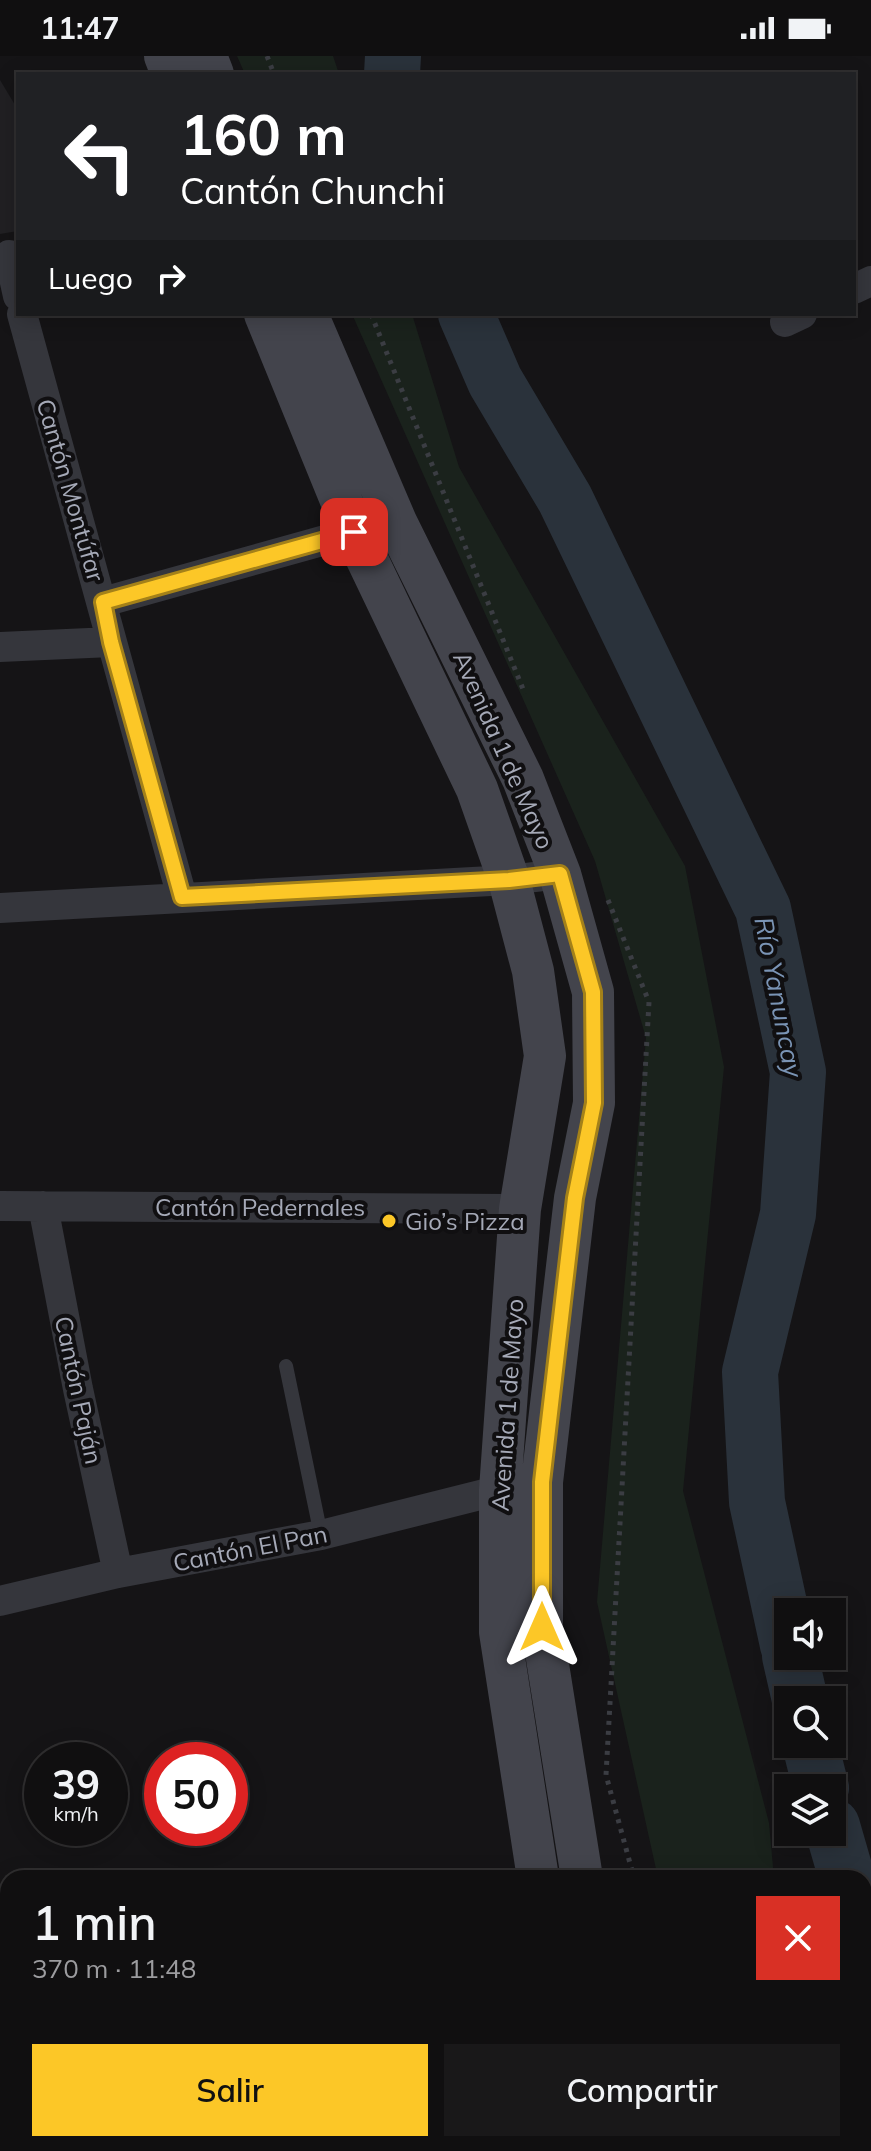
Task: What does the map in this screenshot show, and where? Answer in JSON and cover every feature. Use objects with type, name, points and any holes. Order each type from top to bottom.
[{"type":"main road","name":"Avenida 1 de Mayo","points":[[266,316],[354,532],[477,789],[509,880],[533,971],[545,1056],[520,1209],[500,1490],[500,1632],[537,1870]]},
{"type":"main road","name":"Avenida 1 de Mayo","points":[[308,316],[396,522],[523,779],[560,874],[593,992],[594,1103],[575,1198],[542,1482],[542,1627],[581,1870]]},
{"type":"street","points":[[9,255],[16,287]]},
{"type":"street","name":"Cantón Montúfar","points":[[23,316],[182,897]]},
{"type":"street","points":[[103,602],[354,532]]},
{"type":"street","points":[[0,647],[111,642]]},
{"type":"street","points":[[0,908],[509,880],[560,874]]},
{"type":"street","name":"Cantón Pedernales","points":[[0,1206],[520,1209]]},
{"type":"street","name":"Cantón Paján","points":[[43,1206],[118,1573]]},
{"type":"street","name":"Cantón El Pan","points":[[0,1601],[118,1573],[321,1535],[500,1490]]},
{"type":"lane","points":[[286,1366],[321,1535]]},
{"type":"shaded area","points":[[237,56],[333,56],[338,72],[244,72]]},
{"type":"shaded area","points":[[0,80],[16,107],[16,231],[0,234]]},
{"type":"shaded area","points":[[353,316],[413,316],[459,467],[685,866],[724,1067],[683,1491],[769,1823],[773,1870],[656,1870],[597,1602],[646,1038],[595,861]]},
{"type":"waterway","name":"Río Yanuncay","points":[[392,72],[393,56]]},
{"type":"waterway","name":"Río Yanuncay","points":[[467,316],[495,381],[565,499],[763,909],[798,1072],[788,1214],[750,1372],[757,1502],[778,1598]]},
{"type":"waterway","name":"Río Yanuncay","points":[[793,1670],[797,1686]]},
{"type":"waterway","name":"Río Yanuncay","points":[[814,1758],[818,1774]]},
{"type":"waterway","name":"Río Yanuncay","points":[[838,1846],[845,1870]]},
{"type":"place","name":"Gio’s Pizza","points":[[389,1221]]},
{"type":"route","points":[[354,532],[103,602],[111,642],[182,897],[509,880],[560,874],[593,992],[594,1103],[575,1198],[542,1482],[542,1627]]}]
